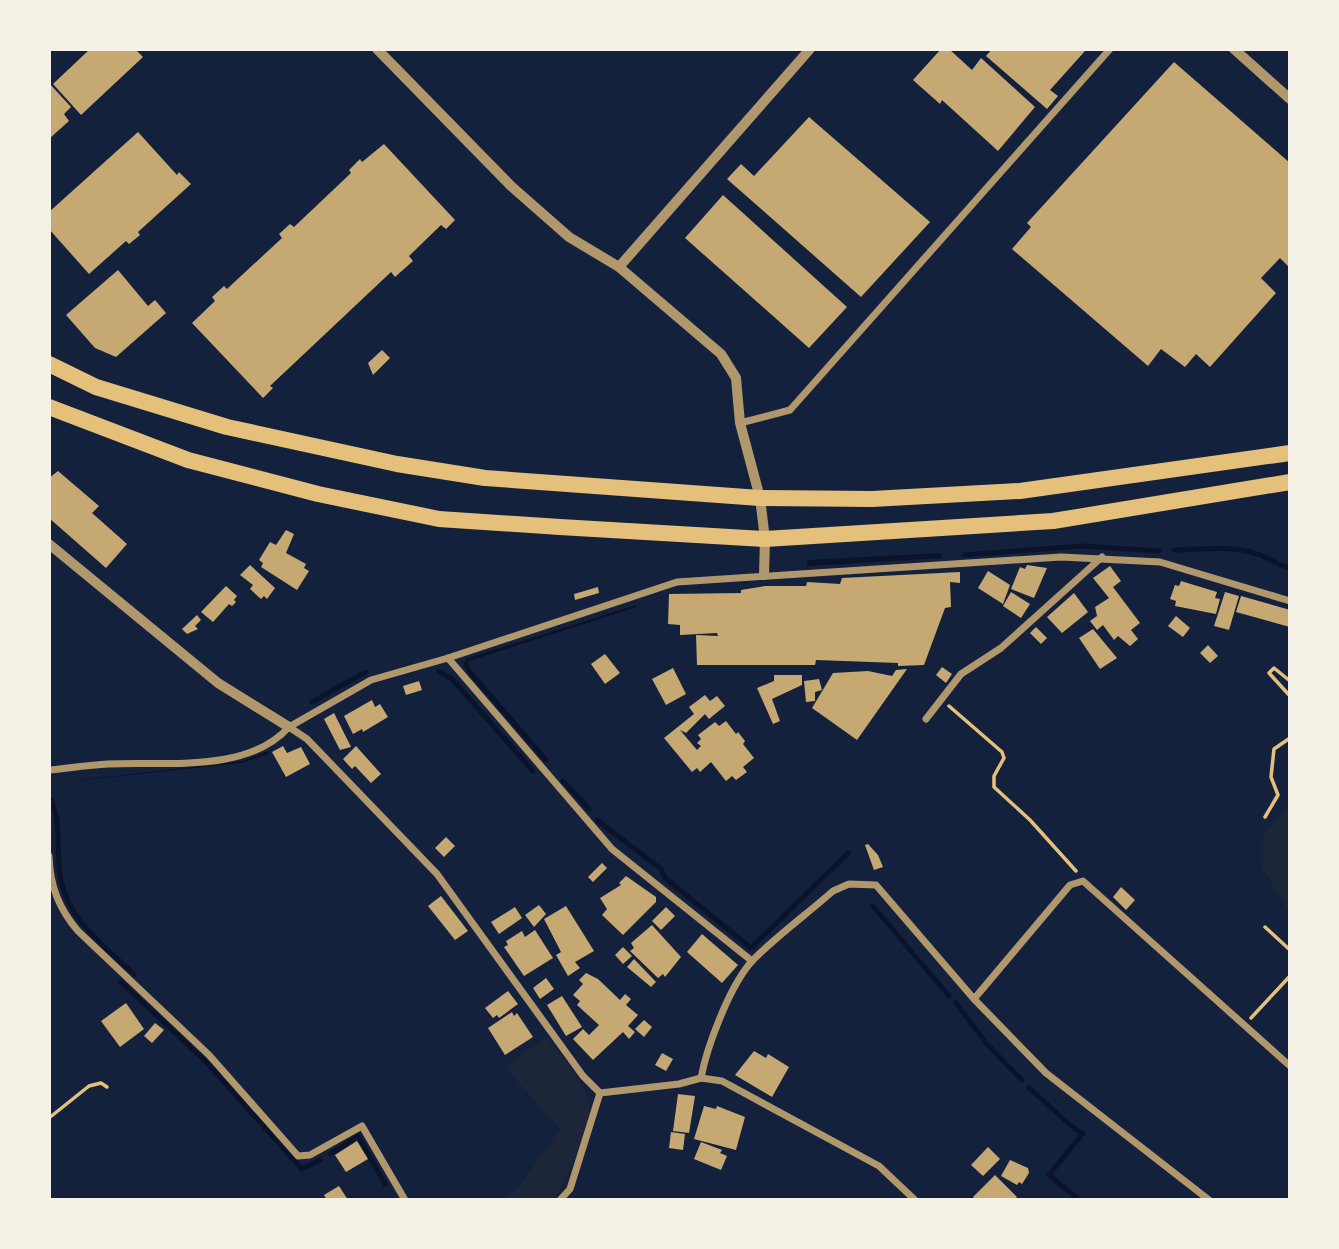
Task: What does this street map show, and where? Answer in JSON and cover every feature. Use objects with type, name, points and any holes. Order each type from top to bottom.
[{"type":"highway","points":[[49,364],[96,387],[228,427],[397,464],[485,478],[760,498],[872,499],[1020,491],[1290,453]]},
{"type":"highway","points":[[49,407],[188,460],[318,494],[439,519],[765,539],[1053,521],[1290,482]]},
{"type":"street","points":[[377,49],[511,186],[569,237],[619,267],[721,355],[736,378],[740,423],[760,498],[765,539],[764,575]]},
{"type":"street","points":[[619,267],[810,49]]},
{"type":"street","points":[[740,423],[790,410],[1110,49]]},
{"type":"street","points":[[1234,49],[1290,99]]},
{"type":"street","points":[[49,544],[218,683],[289,727],[316,748],[437,874],[583,1076],[600,1093]]},
{"type":"street","points":[[49,770],[107,764],[196,763],[254,752],[280,737],[289,727],[371,680],[448,658],[677,582],[1061,557],[1102,557],[1160,562],[1290,601]]},
{"type":"street","points":[[926,719],[961,674],[1001,648],[1102,557]]},
{"type":"street","points":[[448,658],[612,849],[752,961]]},
{"type":"street","points":[[49,856],[52,884],[61,911],[78,931],[209,1055],[298,1156],[310,1155],[362,1126],[405,1200]]},
{"type":"street","points":[[974,999],[1070,884],[1083,881],[1290,1066]]},
{"type":"street","points":[[701,1078],[706,1051],[718,1021],[752,961],[833,891],[849,884],[876,885],[974,999],[1046,1073],[1209,1200]]},
{"type":"street","points":[[600,1093],[679,1084],[701,1078],[722,1081],[879,1166],[915,1200]]},
{"type":"street","points":[[560,1200],[570,1189],[600,1093]]},
{"type":"path","points":[[1290,681],[1274,668],[1269,673],[1290,696]]},
{"type":"path","points":[[940,700],[1002,752],[1004,758],[994,776],[994,787],[1069,861],[1083,881]]},
{"type":"path","points":[[1265,817],[1278,795],[1271,777],[1274,749],[1290,738]]},
{"type":"path","points":[[1265,927],[1290,950]]},
{"type":"path","points":[[1245,1025],[1290,976]]},
{"type":"path","points":[[49,1118],[89,1086],[101,1083],[107,1087]]},
{"type":"shaded area","points":[[940,553],[942,558],[807,566],[807,560]]},
{"type":"shaded area","points":[[636,605],[637,607],[466,662],[465,659]]},
{"type":"shaded area","points":[[268,751],[269,754],[242,763],[55,783],[242,761]]},
{"type":"shaded area","points":[[1290,804],[1290,913],[1263,869],[1263,836]]},
{"type":"shaded area","points":[[547,1037],[577,1077],[586,1094],[590,1111],[588,1123],[578,1152],[554,1200],[506,1200],[518,1188],[560,1129],[505,1067]]},
{"type":"building","points":[[90,49],[135,49],[143,57],[81,115],[53,84]]},
{"type":"building","points":[[941,49],[949,49],[972,70],[981,58],[1035,107],[998,151],[942,100],[940,104],[913,80]]},
{"type":"building","points":[[992,49],[1085,51],[1050,90],[1058,96],[1047,109],[986,56]]},
{"type":"building","points":[[1174,62],[1290,163],[1290,268],[1280,258],[1261,278],[1276,293],[1210,367],[1196,354],[1185,367],[1161,349],[1148,366],[1012,249],[1031,227],[1027,223]]},
{"type":"building","points":[[49,83],[71,107],[64,114],[69,121],[49,139]]},
{"type":"building","points":[[809,117],[930,222],[861,297],[727,179],[741,164],[754,176]]},
{"type":"building","points":[[138,132],[177,175],[179,172],[191,184],[138,232],[140,235],[129,244],[126,241],[89,274],[49,229],[49,212]]},
{"type":"building","points":[[384,144],[455,220],[446,229],[441,225],[409,256],[413,261],[395,277],[391,272],[270,386],[273,388],[263,398],[192,323],[215,301],[212,297],[224,286],[227,289],[282,238],[279,234],[290,224],[294,227],[351,173],[349,170],[360,159],[362,162]]},
{"type":"building","points":[[723,195],[847,307],[809,348],[685,238]]},
{"type":"building","points":[[118,270],[148,306],[155,300],[166,313],[116,357],[95,348],[66,315]]},
{"type":"building","points":[[382,350],[390,358],[373,375],[368,363]]},
{"type":"building","points":[[58,471],[99,506],[92,513],[127,544],[106,568],[49,518],[49,478]]},
{"type":"building","points":[[286,530],[294,534],[286,553],[306,564],[304,568],[309,571],[297,590],[261,567],[263,563],[259,560],[270,542],[276,545]]},
{"type":"building","points":[[250,565],[275,588],[267,599],[264,596],[261,599],[250,589],[253,585],[240,575]]},
{"type":"building","points":[[1027,565],[1047,568],[1034,598],[1011,589],[1020,567],[1025,569]]},
{"type":"building","points":[[1110,566],[1121,581],[1113,587],[1140,623],[1131,630],[1138,639],[1130,646],[1118,636],[1114,640],[1103,625],[1097,630],[1090,621],[1097,616],[1095,607],[1109,598],[1093,578]]},
{"type":"building","points":[[988,571],[1010,585],[1003,604],[978,588]]},
{"type":"building","points":[[960,572],[960,583],[950,582],[951,607],[945,608],[924,665],[898,666],[898,663],[816,660],[815,665],[697,665],[696,635],[718,636],[717,633],[680,635],[680,625],[668,624],[669,594],[741,593],[741,590],[765,586],[806,586],[807,582],[840,584],[842,578]]},
{"type":"building","points":[[1181,581],[1217,592],[1215,598],[1220,599],[1216,614],[1175,606],[1176,601],[1170,599],[1175,585],[1179,586]]},
{"type":"building","points":[[226,586],[237,596],[234,600],[236,602],[232,606],[229,604],[213,622],[201,612]]},
{"type":"building","points":[[598,587],[599,593],[575,600],[574,594]]},
{"type":"building","points":[[1011,592],[1030,604],[1021,618],[1003,606]]},
{"type":"building","points":[[1225,592],[1239,596],[1229,630],[1214,626]]},
{"type":"building","points":[[1074,593],[1088,612],[1062,633],[1047,617]]},
{"type":"building","points":[[1241,596],[1290,610],[1290,627],[1236,612]]},
{"type":"building","points":[[197,615],[201,620],[195,626],[198,629],[187,634],[182,629]]},
{"type":"building","points":[[1176,616],[1190,628],[1183,637],[1168,626]]},
{"type":"building","points":[[1036,627],[1047,638],[1041,644],[1030,633]]},
{"type":"building","points":[[1093,629],[1117,658],[1100,669],[1079,638]]},
{"type":"building","points":[[1208,645],[1218,656],[1210,663],[1200,653]]},
{"type":"building","points":[[605,654],[620,673],[605,684],[591,664]]},
{"type":"building","points":[[942,667],[952,674],[946,683],[936,675]]},
{"type":"building","points":[[673,668],[686,694],[666,705],[652,679]]},
{"type":"building","points":[[907,669],[857,740],[812,708],[833,673],[868,671],[892,676],[896,670]]},
{"type":"building","points":[[774,675],[802,675],[802,685],[772,699],[780,721],[773,724],[757,688],[774,681]]},
{"type":"building","points":[[819,679],[822,690],[815,692],[815,701],[806,702],[804,681]]},
{"type":"building","points":[[419,681],[422,690],[406,695],[403,686]]},
{"type":"building","points":[[705,695],[710,701],[717,696],[725,706],[709,719],[705,714],[686,733],[680,730],[697,750],[701,746],[697,743],[701,739],[698,735],[715,722],[719,726],[726,721],[745,741],[743,744],[754,758],[743,767],[747,772],[736,780],[732,776],[726,781],[711,762],[700,772],[697,768],[692,772],[664,738],[694,714],[689,707]]},
{"type":"building","points":[[372,700],[375,707],[380,704],[388,717],[363,732],[362,729],[353,734],[344,716]]},
{"type":"building","points":[[334,713],[351,747],[340,750],[324,719]]},
{"type":"building","points":[[283,746],[287,753],[301,747],[310,764],[286,777],[272,752]]},
{"type":"building","points":[[356,746],[381,774],[371,783],[355,766],[352,769],[343,759]]},
{"type":"building","points":[[446,837],[455,846],[444,857],[435,848]]},
{"type":"building","points":[[868,844],[878,855],[883,867],[874,870],[865,845]]},
{"type":"building","points":[[602,863],[607,868],[593,882],[588,877]]},
{"type":"building","points":[[626,876],[656,897],[656,902],[623,935],[602,915],[607,909],[600,898],[621,885],[619,883]]},
{"type":"building","points":[[1121,887],[1135,900],[1126,910],[1113,897]]},
{"type":"building","points":[[441,896],[468,931],[455,940],[428,906]]},
{"type":"building","points":[[539,905],[546,914],[534,927],[525,915]]},
{"type":"building","points":[[566,906],[594,951],[575,962],[580,968],[568,976],[556,955],[561,952],[544,919]]},
{"type":"building","points":[[515,907],[522,918],[499,934],[491,922]]},
{"type":"building","points":[[666,907],[675,916],[661,930],[652,921]]},
{"type":"building","points":[[652,925],[681,957],[665,977],[663,974],[658,978],[630,951],[634,948],[631,943]]},
{"type":"building","points":[[535,930],[553,958],[524,976],[504,947],[508,945],[506,941],[522,931],[525,937]]},
{"type":"building","points":[[702,934],[738,965],[722,983],[687,952]]},
{"type":"building","points":[[623,947],[632,956],[623,964],[615,955]]},
{"type":"building","points":[[634,959],[656,982],[651,987],[627,967]]},
{"type":"building","points":[[586,973],[598,979],[620,1000],[625,994],[631,999],[626,1005],[638,1015],[628,1026],[635,1032],[629,1039],[623,1032],[593,1060],[573,1039],[583,1029],[589,1035],[599,1025],[577,1005],[580,1001],[573,995],[583,984],[579,980]]},
{"type":"building","points":[[546,978],[554,989],[540,999],[533,988]]},
{"type":"building","points":[[508,991],[518,1004],[499,1018],[497,1015],[493,1018],[485,1008]]},
{"type":"building","points":[[562,996],[582,1027],[566,1036],[547,1005]]},
{"type":"building","points":[[126,1003],[144,1029],[120,1047],[101,1021]]},
{"type":"building","points":[[512,1012],[514,1016],[517,1013],[533,1037],[505,1055],[488,1028]]},
{"type":"building","points":[[644,1020],[652,1027],[644,1037],[635,1029]]},
{"type":"building","points":[[155,1023],[164,1030],[152,1043],[144,1036]]},
{"type":"building","points":[[754,1051],[766,1058],[768,1054],[789,1067],[772,1097],[735,1075]]},
{"type":"building","points":[[662,1053],[673,1059],[666,1071],[655,1065]]},
{"type":"building","points":[[678,1094],[695,1096],[689,1133],[673,1131]]},
{"type":"building","points":[[704,1106],[716,1109],[717,1106],[745,1117],[736,1150],[694,1139]]},
{"type":"building","points":[[671,1132],[685,1134],[683,1150],[669,1148]]},
{"type":"building","points":[[357,1141],[368,1159],[346,1172],[335,1155]]},
{"type":"building","points":[[701,1142],[722,1150],[720,1153],[727,1156],[721,1170],[694,1159]]},
{"type":"building","points":[[988,1147],[1000,1159],[983,1176],[971,1165]]},
{"type":"building","points":[[1010,1160],[1028,1168],[1029,1173],[1022,1184],[1019,1182],[1017,1185],[1001,1176]]},
{"type":"building","points":[[995,1175],[1017,1197],[1014,1200],[976,1200],[973,1197]]},
{"type":"building","points":[[339,1186],[348,1200],[327,1200],[324,1195]]},
{"type":"waterway","points":[[964,555],[1081,546],[1159,551]]},
{"type":"waterway","points":[[1174,550],[1244,551],[1259,554],[1290,568]]},
{"type":"waterway","points":[[466,664],[469,671],[546,760]]},
{"type":"waterway","points":[[312,702],[366,672]]},
{"type":"waterway","points":[[439,672],[452,679],[533,771]]},
{"type":"waterway","points":[[563,781],[589,809]]},
{"type":"waterway","points":[[51,800],[58,828],[60,875],[70,905],[99,942],[134,974]]},
{"type":"waterway","points":[[597,820],[661,869],[665,878],[751,948],[848,853]]},
{"type":"waterway","points":[[873,906],[949,996]]},
{"type":"waterway","points":[[121,982],[207,1063],[302,1169],[320,1160]]},
{"type":"waterway","points":[[956,1003],[986,1043],[1022,1080]]},
{"type":"waterway","points":[[1029,1088],[1076,1130],[1083,1133],[1049,1175],[1079,1200]]},
{"type":"waterway","points":[[330,1154],[358,1136],[385,1184]]}]
